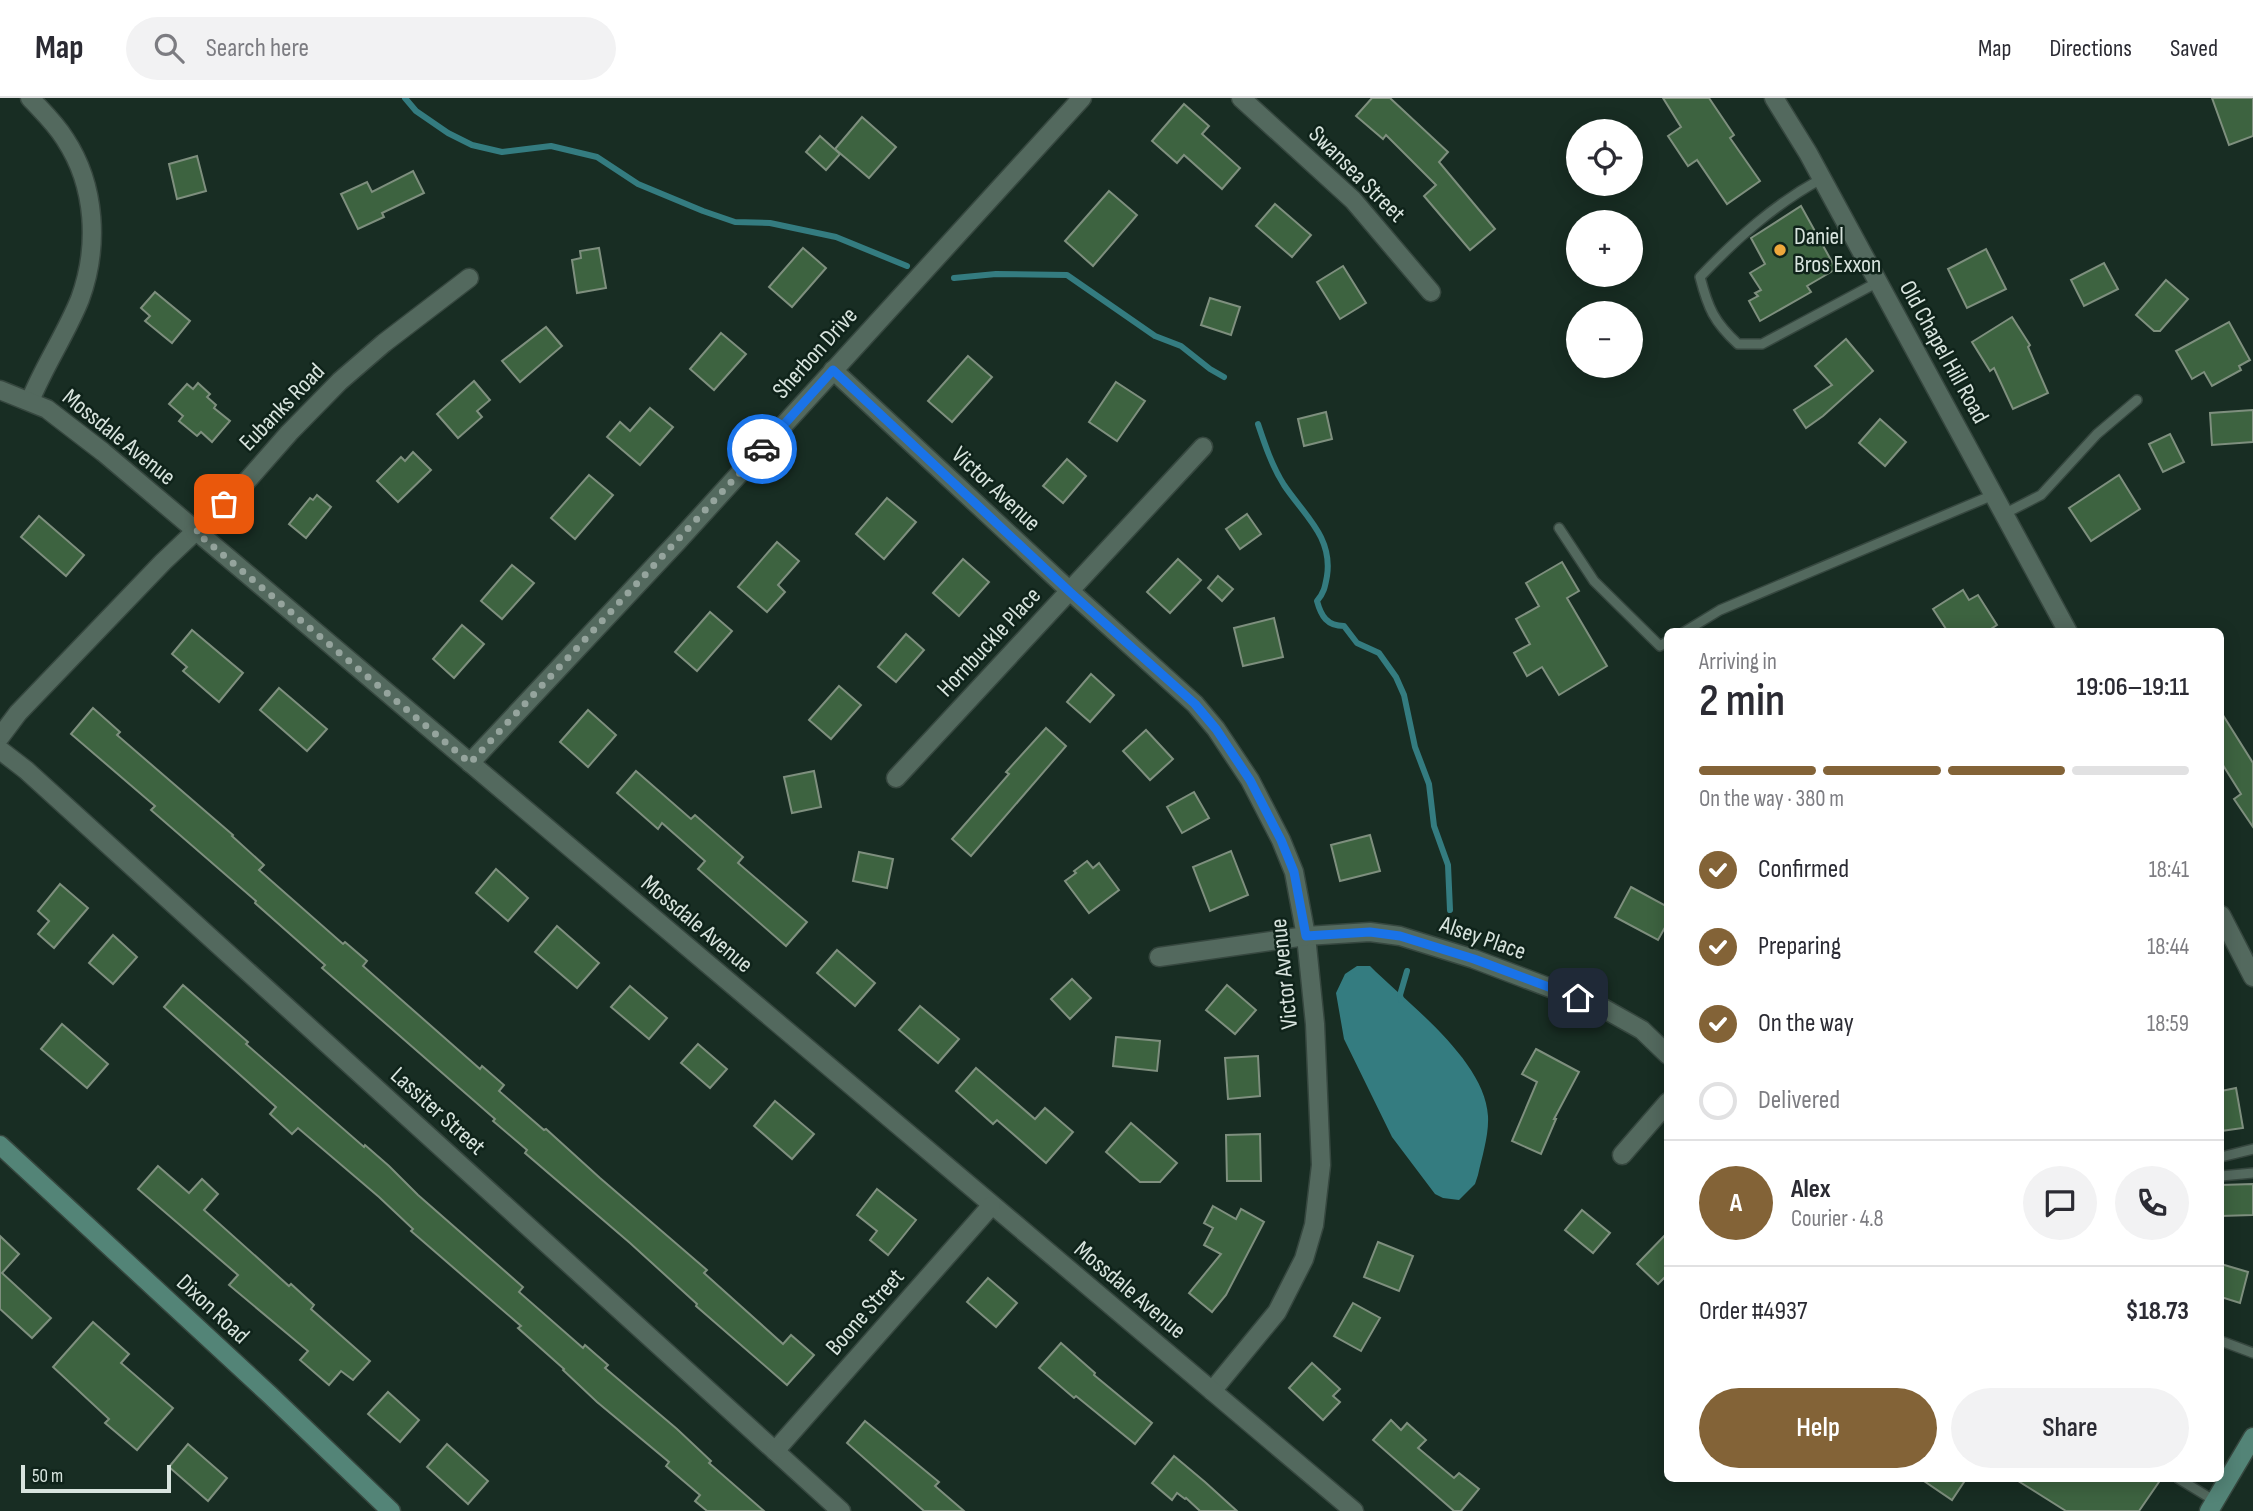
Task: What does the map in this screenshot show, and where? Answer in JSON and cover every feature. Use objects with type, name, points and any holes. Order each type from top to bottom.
[{"type":"street","points":[[30,98],[66,139],[78,162],[87,189],[93,244],[80,298],[30,401]]},
{"type":"street","name":"Sherbon Drive","points":[[470,763],[678,541],[1082,98]]},
{"type":"street","name":"Swansea Street","points":[[1241,98],[1353,200],[1431,292]]},
{"type":"street","name":"Old Chapel Hill Road","points":[[1774,98],[1821,178],[2066,628]]},
{"type":"street","name":"Eubanks Road","points":[[0,737],[18,713],[163,562],[239,490],[340,381],[384,342],[469,278]]},
{"type":"street","name":"Victor Avenue","points":[[833,370],[1070,592],[1195,704],[1216,729],[1250,780],[1294,872],[1306,936],[1315,1024],[1321,1165],[1314,1225],[1304,1259],[1282,1303],[1256,1340],[1212,1391]]},
{"type":"street","name":"Mossdale Avenue","points":[[0,390],[47,409],[103,452],[1354,1511]]},
{"type":"street","name":"Hornbuckle Place","points":[[896,778],[1203,447]]},
{"type":"street","name":"Lassiter Street","points":[[0,750],[36,779],[841,1511]]},
{"type":"street","name":"Alsey Place","points":[[1159,957],[1306,936],[1370,932],[1400,936],[1474,959],[1623,1017],[1642,1030],[1664,1051]]},
{"type":"street","points":[[2226,938],[2253,977]]},
{"type":"street","points":[[1622,1156],[1664,1107]]},
{"type":"street","name":"Dixon Road","points":[[0,1145],[391,1511]]},
{"type":"street","name":"Boone Street","points":[[775,1451],[991,1206]]},
{"type":"street","points":[[2212,1506],[2253,1437]]},
{"type":"lane","points":[[1821,178],[1792,195],[1756,222],[1700,277],[1708,308],[1720,328],[1738,344],[1762,344],[1878,282]]},
{"type":"lane","points":[[2004,514],[2041,495],[2097,434],[2137,400]]},
{"type":"lane","points":[[1691,628],[1720,610],[1993,495]]},
{"type":"lane","points":[[1559,528],[1594,581],[1660,646],[1664,644]]},
{"type":"lane","points":[[2224,1156],[2253,1149]]},
{"type":"lane","points":[[2224,1176],[2253,1173]]},
{"type":"lane","points":[[2224,1342],[2253,1353]]},
{"type":"lane","points":[[2183,1482],[2212,1506]]},
{"type":"water","points":[[1357,966],[1370,966],[1442,1034],[1474,1074],[1484,1095],[1488,1123],[1478,1175],[1475,1184],[1459,1200],[1435,1194],[1392,1137],[1344,1039],[1336,993],[1345,974]]},
{"type":"building","points":[[1372,98],[1390,98],[1448,152],[1439,162],[1495,229],[1470,250],[1424,196],[1436,185],[1386,135],[1383,139],[1356,116]]},
{"type":"building","points":[[1663,98],[1709,98],[1734,135],[1730,138],[1760,181],[1727,204],[1697,160],[1688,166],[1668,136],[1681,127]]},
{"type":"building","points":[[2212,98],[2253,98],[2253,136],[2229,145]]},
{"type":"building","points":[[1184,104],[1209,126],[1202,134],[1240,168],[1222,189],[1184,155],[1177,163],[1152,141]]},
{"type":"building","points":[[862,117],[896,147],[869,178],[835,149]]},
{"type":"building","points":[[820,136],[840,154],[826,170],[806,152]]},
{"type":"building","points":[[197,156],[206,191],[177,199],[169,164]]},
{"type":"building","points":[[413,171],[424,193],[382,213],[384,217],[358,229],[341,194],[367,182],[372,192]]},
{"type":"building","points":[[1109,191],[1137,215],[1093,266],[1065,241]]},
{"type":"building","points":[[1275,204],[1311,235],[1292,257],[1256,226]]},
{"type":"building","points":[[1801,206],[1836,269],[1807,286],[1811,292],[1760,321],[1749,301],[1758,296],[1755,293],[1761,290],[1750,273],[1765,264],[1751,238]]},
{"type":"building","points":[[599,248],[606,288],[577,293],[572,260],[581,258],[580,251]]},
{"type":"building","points":[[803,248],[826,268],[792,307],[769,287]]},
{"type":"building","points":[[1986,249],[2006,289],[1967,308],[1948,269]]},
{"type":"building","points":[[2104,263],[2118,289],[2084,306],[2071,280]]},
{"type":"building","points":[[1343,266],[1366,303],[1340,319],[1317,282]]},
{"type":"building","points":[[2166,280],[2188,299],[2160,331],[2154,331],[2136,315]]},
{"type":"building","points":[[155,292],[190,321],[172,343],[145,321],[150,316],[141,308]]},
{"type":"building","points":[[1210,298],[1240,307],[1231,335],[1201,325]]},
{"type":"building","points":[[2012,317],[2030,345],[2028,347],[2048,393],[2013,409],[1994,368],[1990,371],[1972,342]]},
{"type":"building","points":[[2229,322],[2250,360],[2239,366],[2241,370],[2212,386],[2204,372],[2192,379],[2176,351]]},
{"type":"building","points":[[546,327],[562,346],[520,382],[502,361]]},
{"type":"building","points":[[721,333],[746,354],[714,390],[690,369]]},
{"type":"building","points":[[1846,339],[1873,371],[1806,428],[1794,410],[1832,385],[1815,366]]},
{"type":"building","points":[[968,356],[992,377],[952,422],[928,401]]},
{"type":"building","points":[[474,381],[490,400],[477,411],[482,417],[458,438],[437,414]]},
{"type":"building","points":[[1116,382],[1145,401],[1117,441],[1089,422]]},
{"type":"building","points":[[198,383],[210,394],[207,397],[216,405],[214,408],[230,421],[212,442],[201,432],[197,436],[179,421],[183,416],[169,404],[187,384],[193,389]]},
{"type":"building","points":[[650,408],[673,427],[640,465],[607,437],[620,422],[630,431]]},
{"type":"building","points":[[2253,410],[2253,442],[2212,445],[2210,413]]},
{"type":"building","points":[[1326,412],[1332,439],[1304,446],[1298,419]]},
{"type":"building","points":[[1880,419],[1906,442],[1885,466],[1859,443]]},
{"type":"building","points":[[2170,434],[2184,462],[2163,472],[2149,444]]},
{"type":"building","points":[[413,452],[431,470],[398,502],[377,481],[401,457],[405,461]]},
{"type":"building","points":[[1067,459],[1086,476],[1063,503],[1043,486]]},
{"type":"building","points":[[589,475],[613,495],[575,539],[551,518]]},
{"type":"building","points":[[2119,475],[2140,509],[2091,541],[2069,508]]},
{"type":"building","points":[[317,495],[331,507],[306,538],[289,524],[310,498],[313,500]]},
{"type":"building","points":[[887,498],[916,522],[884,559],[856,534]]},
{"type":"building","points":[[1247,514],[1261,534],[1240,549],[1226,529]]},
{"type":"building","points":[[39,516],[84,555],[66,576],[21,537]]},
{"type":"building","points":[[777,542],[799,561],[778,585],[785,592],[767,612],[738,587]]},
{"type":"building","points":[[963,559],[989,582],[959,616],[933,593]]},
{"type":"building","points":[[1178,559],[1201,580],[1170,613],[1147,592]]},
{"type":"building","points":[[1562,562],[1579,591],[1567,598],[1607,666],[1559,695],[1542,667],[1527,676],[1514,653],[1530,644],[1516,619],[1539,606],[1526,583]]},
{"type":"building","points":[[512,565],[534,583],[502,619],[481,601]]},
{"type":"building","points":[[1218,576],[1233,589],[1222,601],[1208,588]]},
{"type":"building","points":[[1963,590],[1969,600],[1978,595],[1997,625],[1992,628],[1945,628],[1933,609]]},
{"type":"building","points":[[710,612],[732,631],[697,671],[675,652]]},
{"type":"building","points":[[1274,618],[1283,657],[1243,666],[1234,628]]},
{"type":"building","points":[[462,625],[484,644],[454,678],[433,659]]},
{"type":"building","points":[[192,630],[243,673],[219,702],[183,671],[187,667],[172,654]]},
{"type":"building","points":[[906,634],[924,650],[896,682],[878,667]]},
{"type":"building","points":[[1091,674],[1114,695],[1090,722],[1067,702]]},
{"type":"building","points":[[839,686],[861,705],[831,739],[809,720]]},
{"type":"building","points":[[279,688],[327,729],[307,751],[260,710]]},
{"type":"building","points":[[93,708],[120,732],[117,735],[264,865],[259,870],[343,944],[345,942],[367,961],[363,966],[480,1069],[482,1066],[504,1085],[499,1091],[707,1270],[704,1273],[783,1344],[791,1335],[814,1355],[787,1385],[696,1306],[697,1304],[630,1243],[525,1153],[527,1150],[493,1121],[495,1119],[322,968],[325,965],[255,903],[256,901],[151,810],[155,806],[71,734]]},
{"type":"building","points":[[588,710],[616,735],[588,767],[560,742]]},
{"type":"building","points":[[2224,717],[2253,763],[2253,827],[2234,799],[2241,794],[2224,767]]},
{"type":"building","points":[[1046,728],[1066,746],[971,856],[952,839]]},
{"type":"building","points":[[1146,730],[1173,759],[1150,780],[1123,751]]},
{"type":"building","points":[[636,771],[691,819],[695,815],[743,857],[738,863],[807,922],[786,946],[698,869],[705,861],[662,823],[658,829],[617,793]]},
{"type":"building","points":[[814,771],[821,807],[792,813],[784,777]]},
{"type":"building","points":[[1194,792],[1209,818],[1182,833],[1167,807]]},
{"type":"building","points":[[1370,835],[1380,871],[1340,881],[1331,845]]},
{"type":"building","points":[[1231,851],[1248,895],[1210,911],[1193,867]]},
{"type":"building","points":[[859,852],[893,859],[887,888],[853,881]]},
{"type":"building","points":[[1087,861],[1093,868],[1099,863],[1119,890],[1089,913],[1065,881]]},
{"type":"building","points":[[496,869],[528,898],[508,921],[476,893]]},
{"type":"building","points":[[60,884],[88,908],[54,948],[38,934],[49,921],[38,911]]},
{"type":"building","points":[[1631,887],[1664,905],[1664,929],[1658,940],[1615,917]]},
{"type":"building","points":[[557,926],[599,963],[577,988],[535,952]]},
{"type":"building","points":[[113,935],[137,957],[113,984],[89,963]]},
{"type":"building","points":[[837,950],[875,983],[855,1006],[817,973]]},
{"type":"building","points":[[1072,979],[1091,998],[1070,1019],[1051,999]]},
{"type":"building","points":[[183,985],[248,1042],[246,1044],[389,1166],[523,1287],[519,1292],[583,1348],[585,1345],[608,1365],[605,1368],[677,1429],[711,1461],[709,1463],[764,1511],[707,1511],[695,1501],[700,1495],[666,1466],[669,1462],[597,1402],[518,1328],[521,1326],[411,1231],[413,1229],[379,1197],[298,1128],[292,1134],[270,1114],[276,1107],[164,1007]]},
{"type":"building","points":[[1227,985],[1256,1010],[1235,1034],[1206,1010]]},
{"type":"building","points":[[630,986],[667,1018],[649,1039],[611,1007]]},
{"type":"building","points":[[920,1006],[959,1039],[938,1063],[899,1030]]},
{"type":"building","points":[[62,1024],[108,1064],[87,1088],[41,1049]]},
{"type":"building","points":[[1116,1037],[1160,1041],[1157,1071],[1113,1066]]},
{"type":"building","points":[[698,1044],[727,1069],[710,1088],[681,1063]]},
{"type":"building","points":[[1536,1049],[1579,1072],[1554,1119],[1541,1154],[1512,1141],[1537,1082],[1522,1074]]},
{"type":"building","points":[[1258,1056],[1260,1096],[1228,1099],[1225,1058]]},
{"type":"building","points":[[976,1068],[1035,1119],[1045,1108],[1073,1132],[1046,1163],[997,1120],[993,1124],[956,1091]]},
{"type":"building","points":[[2236,1088],[2243,1128],[2224,1131],[2224,1090]]},
{"type":"building","points":[[775,1101],[814,1134],[792,1159],[754,1126]]},
{"type":"building","points":[[1131,1123],[1177,1163],[1160,1182],[1140,1182],[1106,1152]]},
{"type":"building","points":[[1260,1134],[1261,1181],[1227,1181],[1226,1135]]},
{"type":"building","points":[[158,1166],[189,1193],[202,1179],[218,1194],[204,1210],[289,1286],[291,1284],[314,1305],[311,1309],[370,1361],[353,1380],[341,1371],[329,1385],[300,1360],[308,1351],[229,1285],[238,1275],[138,1189]]},
{"type":"building","points":[[2253,1184],[2253,1215],[2224,1216],[2224,1185]]},
{"type":"building","points":[[877,1189],[916,1220],[888,1255],[870,1240],[877,1231],[857,1215]]},
{"type":"building","points":[[1213,1206],[1236,1219],[1241,1209],[1264,1222],[1226,1295],[1212,1312],[1189,1293],[1221,1254],[1204,1245],[1213,1228],[1204,1223]]},
{"type":"building","points":[[1582,1210],[1610,1233],[1593,1253],[1565,1230]]},
{"type":"building","points":[[0,1236],[19,1254],[2,1273],[51,1318],[32,1338],[0,1309]]},
{"type":"building","points":[[1664,1236],[1664,1278],[1658,1284],[1637,1264]]},
{"type":"building","points":[[1378,1242],[1413,1256],[1399,1291],[1364,1277]]},
{"type":"building","points":[[2224,1265],[2248,1272],[2240,1303],[2224,1298]]},
{"type":"building","points":[[988,1278],[1017,1303],[996,1327],[967,1302]]},
{"type":"building","points":[[1353,1303],[1380,1318],[1361,1351],[1334,1336]]},
{"type":"building","points":[[93,1322],[129,1354],[121,1363],[173,1408],[137,1450],[105,1423],[109,1419],[53,1367]]},
{"type":"building","points":[[1061,1343],[1095,1373],[1094,1375],[1152,1423],[1135,1444],[1039,1368]]},
{"type":"building","points":[[1312,1363],[1340,1389],[1333,1396],[1340,1402],[1323,1420],[1289,1388]]},
{"type":"building","points":[[388,1392],[419,1420],[400,1442],[368,1414]]},
{"type":"building","points":[[1391,1420],[1401,1430],[1407,1423],[1426,1440],[1418,1448],[1454,1478],[1459,1473],[1479,1489],[1461,1511],[1454,1511],[1373,1440]]},
{"type":"building","points":[[865,1421],[939,1482],[935,1486],[964,1511],[924,1511],[847,1443]]},
{"type":"building","points":[[188,1444],[227,1478],[208,1501],[169,1467]]},
{"type":"building","points":[[447,1444],[488,1481],[468,1504],[427,1467]]},
{"type":"building","points":[[1174,1456],[1237,1511],[1200,1511],[1177,1493],[1172,1500],[1152,1483]]},
{"type":"building","points":[[1925,1482],[1964,1482],[1952,1500]]},
{"type":"building","points":[[2020,1482],[2159,1482],[2139,1511],[2066,1511]]},
{"type":"waterway","points":[[405,98],[416,111],[448,133],[472,145],[502,152],[551,146],[597,157],[638,184],[703,211],[735,222],[770,223],[836,237],[907,266]]},
{"type":"waterway","points":[[954,278],[996,274],[1067,275],[1155,336],[1181,346],[1224,377]]},
{"type":"waterway","points":[[1258,424],[1280,478],[1315,527],[1326,550],[1327,576],[1324,590],[1317,601],[1321,611],[1329,622],[1344,626],[1357,643],[1379,653],[1396,677],[1404,695],[1415,747],[1429,784],[1434,826],[1448,865],[1450,910]]},
{"type":"waterway","points":[[1401,1000],[1407,971]]},
{"type":"way so far","points":[[224,504],[196,532],[470,763],[762,449]]},
{"type":"place","name":"Daniel Bros Exxon","points":[[1780,250]]},
{"type":"route","points":[[762,449],[833,370],[1070,592],[1195,704],[1216,729],[1250,780],[1281,840],[1294,872],[1306,936],[1370,932],[1400,936],[1474,959],[1578,998]]}]
